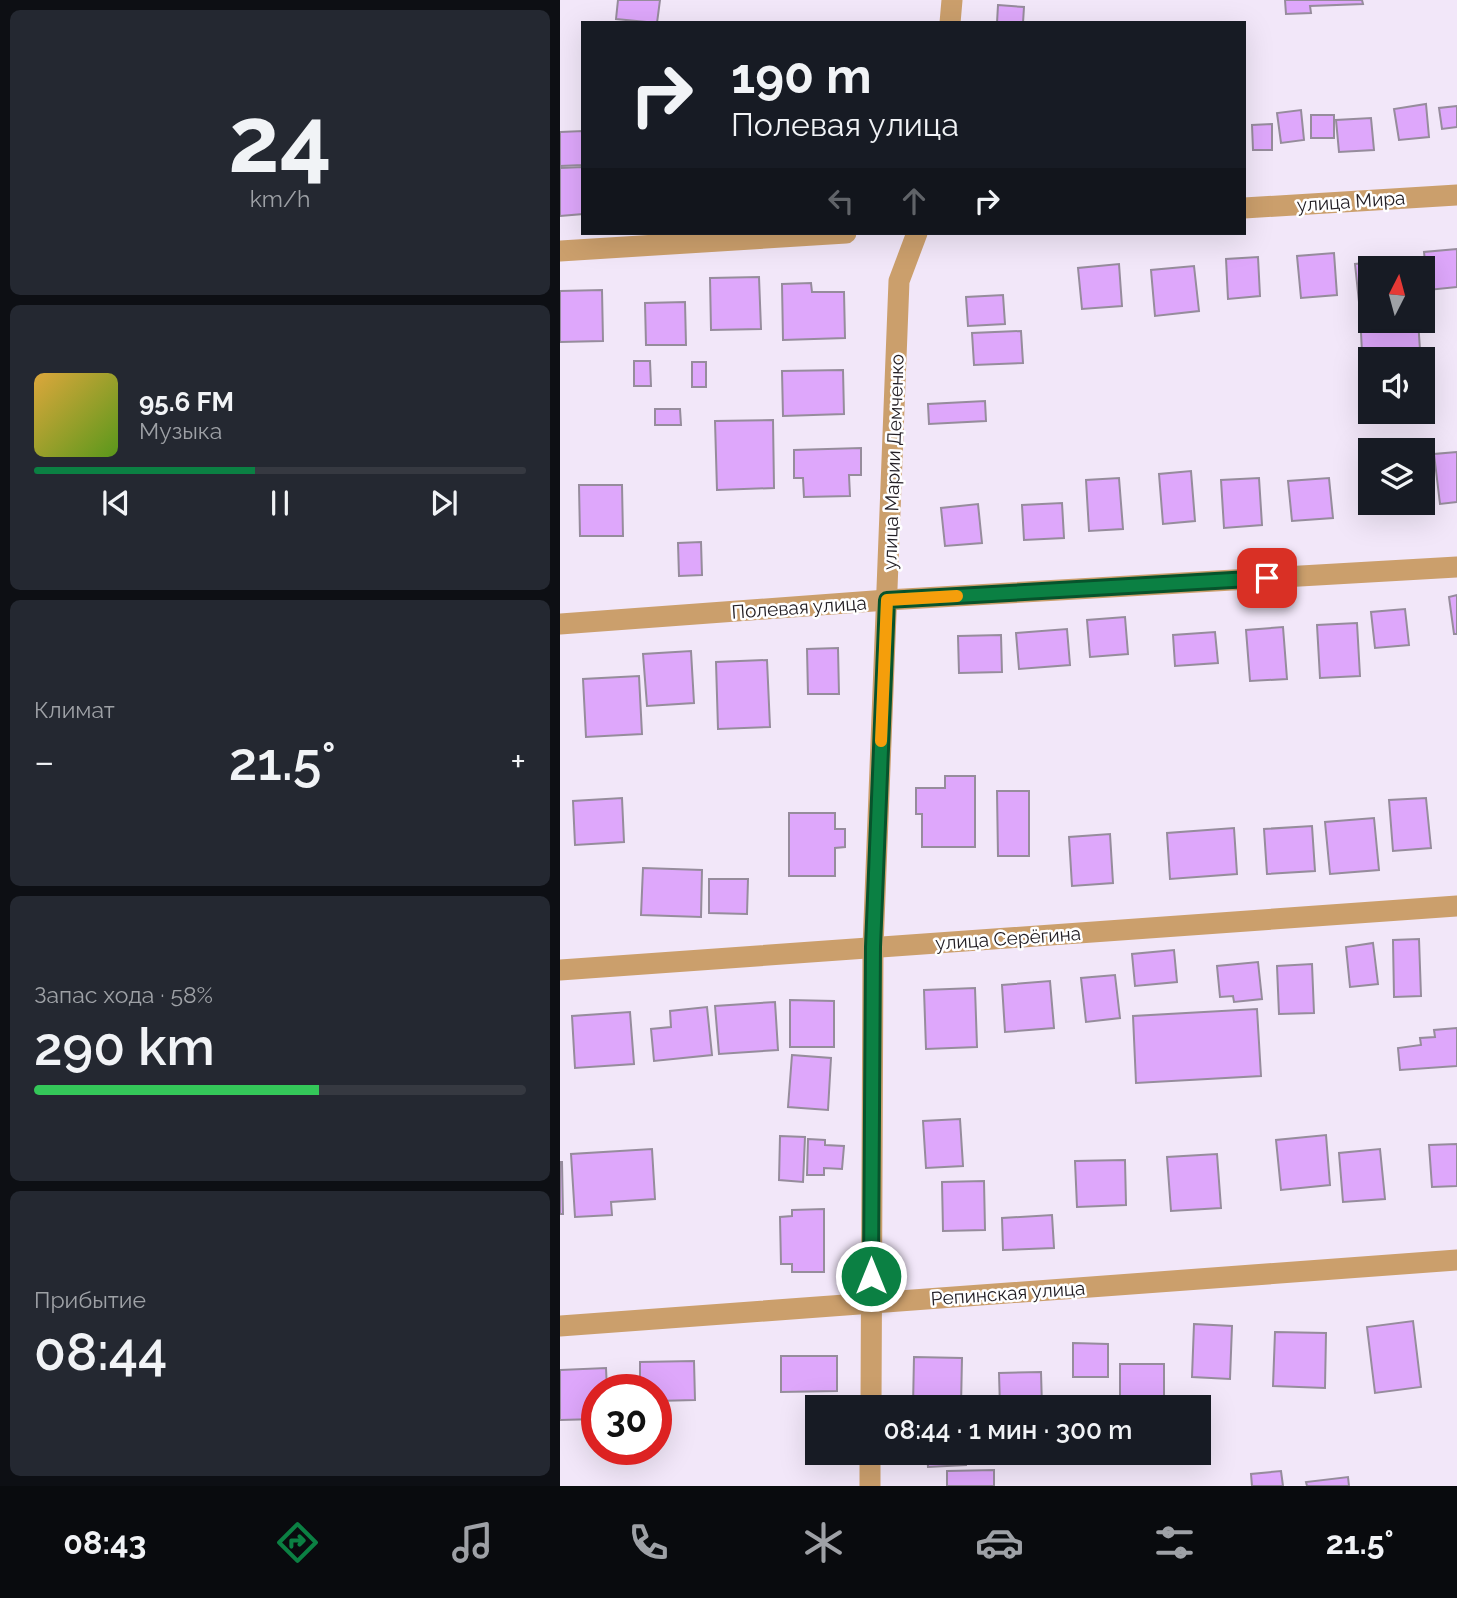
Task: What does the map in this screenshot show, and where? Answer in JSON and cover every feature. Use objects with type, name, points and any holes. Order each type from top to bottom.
[{"type":"street","points":[[950,21],[952,0]]},
{"type":"street","name":"улица Мира","points":[[1246,208],[1457,195]]},
{"type":"street","points":[[560,251],[814,235]]},
{"type":"street","name":"улица Марии Демченко","points":[[871,1395],[873,947],[900,281],[916,235]]},
{"type":"street","name":"Полевая улица","points":[[560,624],[887,600],[1457,567]]},
{"type":"street","name":"улица Серёгина","points":[[560,970],[1457,906]]},
{"type":"street","name":"Репинская улица","points":[[560,1326],[1457,1260]]},
{"type":"street","points":[[870,1465],[870,1486]]},
{"type":"building","points":[[618,0],[660,0],[657,21],[616,19]]},
{"type":"building","points":[[1285,0],[1362,0],[1363,4],[1310,6],[1311,13],[1286,14]]},
{"type":"building","points":[[998,5],[1024,7],[1023,21],[997,21]]},
{"type":"building","points":[[1426,104],[1429,137],[1399,140],[1394,109]]},
{"type":"building","points":[[1457,106],[1457,127],[1442,129],[1439,108]]},
{"type":"building","points":[[1301,110],[1304,140],[1281,143],[1277,113]]},
{"type":"building","points":[[1311,115],[1334,115],[1334,138],[1311,138]]},
{"type":"building","points":[[1371,118],[1374,150],[1339,152],[1336,120]]},
{"type":"building","points":[[1272,124],[1272,150],[1253,150],[1252,125]]},
{"type":"building","points":[[581,131],[581,165],[560,166],[560,132]]},
{"type":"building","points":[[581,167],[581,214],[560,216],[560,168]]},
{"type":"building","points":[[1457,249],[1457,287],[1435,289],[1435,256],[1424,256],[1424,252]]},
{"type":"building","points":[[1334,253],[1337,295],[1301,298],[1297,256]]},
{"type":"building","points":[[1258,257],[1260,296],[1228,299],[1226,259]]},
{"type":"building","points":[[1119,264],[1122,306],[1082,309],[1078,268]]},
{"type":"building","points":[[1355,264],[1358,264],[1358,292]]},
{"type":"building","points":[[1194,266],[1199,311],[1155,316],[1151,270]]},
{"type":"building","points":[[759,277],[761,329],[711,330],[710,278]]},
{"type":"building","points":[[811,283],[812,292],[844,292],[845,338],[783,340],[782,284]]},
{"type":"building","points":[[602,290],[603,341],[560,342],[560,291]]},
{"type":"building","points":[[1003,295],[1005,324],[968,326],[966,297]]},
{"type":"building","points":[[685,302],[686,345],[646,345],[645,303]]},
{"type":"building","points":[[1021,331],[1023,363],[974,365],[972,333]]},
{"type":"building","points":[[1361,333],[1419,333],[1420,347],[1362,347]]},
{"type":"building","points":[[634,361],[650,361],[651,386],[634,386]]},
{"type":"building","points":[[692,362],[706,362],[706,387],[692,387]]},
{"type":"building","points":[[843,370],[844,414],[783,416],[782,371]]},
{"type":"building","points":[[985,401],[986,421],[929,424],[928,404]]},
{"type":"building","points":[[655,409],[680,409],[681,425],[655,425]]},
{"type":"building","points":[[773,420],[774,488],[717,490],[715,421]]},
{"type":"building","points":[[861,448],[861,475],[849,475],[850,496],[804,497],[803,478],[794,478],[794,450]]},
{"type":"building","points":[[1457,452],[1457,502],[1440,504],[1435,454]]},
{"type":"building","points":[[1191,471],[1195,521],[1163,524],[1159,474]]},
{"type":"building","points":[[1119,478],[1123,529],[1089,531],[1086,480]]},
{"type":"building","points":[[1259,478],[1262,525],[1224,528],[1221,480]]},
{"type":"building","points":[[1329,478],[1333,518],[1292,521],[1288,481]]},
{"type":"building","points":[[579,485],[622,485],[623,536],[580,536]]},
{"type":"building","points":[[1062,503],[1064,538],[1024,540],[1022,505]]},
{"type":"building","points":[[978,504],[982,543],[945,546],[941,508]]},
{"type":"building","points":[[701,542],[702,575],[679,576],[678,543]]},
{"type":"building","points":[[1457,595],[1457,634],[1454,634],[1449,597]]},
{"type":"building","points":[[1405,609],[1409,645],[1375,648],[1371,612]]},
{"type":"building","points":[[1125,617],[1128,654],[1090,657],[1087,620]]},
{"type":"building","points":[[1357,623],[1360,676],[1320,678],[1317,625]]},
{"type":"building","points":[[1283,627],[1287,679],[1250,681],[1246,630]]},
{"type":"building","points":[[1067,629],[1070,665],[1019,669],[1016,633]]},
{"type":"building","points":[[1215,632],[1218,663],[1175,666],[1173,635]]},
{"type":"building","points":[[1001,635],[1002,672],[959,673],[958,636]]},
{"type":"building","points":[[838,648],[839,694],[808,694],[807,649]]},
{"type":"building","points":[[691,651],[694,703],[647,706],[643,654]]},
{"type":"building","points":[[767,660],[770,727],[718,729],[716,662]]},
{"type":"building","points":[[639,676],[642,734],[586,737],[583,679]]},
{"type":"building","points":[[945,776],[975,776],[975,847],[922,847],[922,814],[916,814],[916,788],[945,788]]},
{"type":"building","points":[[997,791],[1029,791],[1029,856],[998,856]]},
{"type":"building","points":[[622,798],[624,842],[575,845],[573,801]]},
{"type":"building","points":[[1426,798],[1431,848],[1393,851],[1389,800]]},
{"type":"building","points":[[789,813],[835,813],[835,829],[845,829],[845,847],[835,848],[835,876],[789,876]]},
{"type":"building","points":[[1374,818],[1379,870],[1330,874],[1325,822]]},
{"type":"building","points":[[1312,826],[1315,871],[1267,874],[1264,829]]},
{"type":"building","points":[[1234,828],[1237,874],[1170,879],[1167,833]]},
{"type":"building","points":[[1110,834],[1113,883],[1072,886],[1069,837]]},
{"type":"building","points":[[643,868],[702,870],[701,917],[641,915]]},
{"type":"building","points":[[709,879],[748,879],[747,914],[709,913]]},
{"type":"building","points":[[1419,939],[1421,996],[1394,997],[1393,940]]},
{"type":"building","points":[[1373,943],[1378,984],[1350,987],[1346,947]]},
{"type":"building","points":[[1174,950],[1177,982],[1135,986],[1132,954]]},
{"type":"building","points":[[1258,962],[1262,999],[1234,1002],[1233,996],[1220,997],[1217,966]]},
{"type":"building","points":[[1312,964],[1314,1013],[1279,1014],[1277,966]]},
{"type":"building","points":[[1115,975],[1120,1018],[1086,1022],[1081,978]]},
{"type":"building","points":[[1050,981],[1054,1028],[1005,1032],[1002,985]]},
{"type":"building","points":[[975,988],[977,1047],[926,1049],[924,990]]},
{"type":"building","points":[[790,1000],[834,1001],[834,1047],[790,1047]]},
{"type":"building","points":[[775,1002],[778,1050],[719,1054],[715,1006]]},
{"type":"building","points":[[707,1007],[712,1055],[654,1061],[651,1029],[671,1027],[670,1011]]},
{"type":"building","points":[[1257,1009],[1261,1076],[1136,1083],[1133,1016]]},
{"type":"building","points":[[630,1012],[634,1064],[575,1068],[572,1016]]},
{"type":"building","points":[[1457,1028],[1457,1066],[1400,1070],[1398,1048],[1421,1045],[1420,1038],[1435,1037],[1434,1030]]},
{"type":"building","points":[[792,1055],[831,1058],[828,1110],[788,1107]]},
{"type":"building","points":[[960,1119],[963,1166],[926,1168],[923,1121]]},
{"type":"building","points":[[1326,1135],[1330,1185],[1281,1190],[1276,1140]]},
{"type":"building","points":[[780,1136],[805,1137],[803,1182],[779,1180]]},
{"type":"building","points":[[808,1139],[825,1140],[825,1145],[844,1146],[842,1169],[824,1168],[824,1175],[807,1175]]},
{"type":"building","points":[[1457,1144],[1457,1186],[1432,1187],[1429,1145]]},
{"type":"building","points":[[652,1149],[655,1199],[611,1202],[612,1215],[575,1217],[571,1154]]},
{"type":"building","points":[[1380,1149],[1385,1199],[1343,1202],[1339,1153]]},
{"type":"building","points":[[1217,1154],[1221,1208],[1171,1211],[1167,1157]]},
{"type":"building","points":[[1125,1160],[1126,1205],[1077,1207],[1075,1161]]},
{"type":"building","points":[[562,1162],[563,1214],[560,1214]]},
{"type":"building","points":[[984,1181],[985,1230],[943,1231],[942,1182]]},
{"type":"building","points":[[824,1209],[824,1272],[792,1272],[792,1264],[781,1264],[780,1217],[792,1216],[792,1210]]},
{"type":"building","points":[[1052,1215],[1054,1248],[1003,1250],[1002,1218]]},
{"type":"building","points":[[1413,1321],[1421,1387],[1375,1393],[1367,1327]]},
{"type":"building","points":[[1194,1324],[1232,1326],[1230,1379],[1192,1377]]},
{"type":"building","points":[[1275,1332],[1326,1333],[1325,1388],[1273,1386]]},
{"type":"building","points":[[1073,1343],[1108,1344],[1108,1377],[1073,1377]]},
{"type":"building","points":[[781,1356],[837,1356],[837,1391],[781,1392]]},
{"type":"building","points":[[914,1357],[962,1358],[961,1395],[913,1395]]},
{"type":"building","points":[[694,1361],[695,1400],[672,1401],[672,1374],[640,1374],[640,1362]]},
{"type":"building","points":[[1120,1364],[1164,1364],[1164,1395],[1120,1395]]},
{"type":"building","points":[[606,1368],[606,1374],[581,1374],[581,1419],[560,1420],[560,1370]]},
{"type":"building","points":[[1041,1372],[1042,1395],[1000,1395],[999,1373]]},
{"type":"building","points":[[928,1465],[966,1465],[928,1467]]},
{"type":"building","points":[[994,1470],[994,1486],[947,1486],[947,1471]]},
{"type":"building","points":[[1281,1471],[1283,1486],[1252,1486],[1251,1474]]},
{"type":"building","points":[[1348,1477],[1349,1486],[1307,1486],[1306,1482]]},
{"type":"slow traffic","points":[[881,741],[887,600],[957,596]]},
{"type":"route","points":[[871,1276],[873,947],[887,600],[1267,578]]}]
